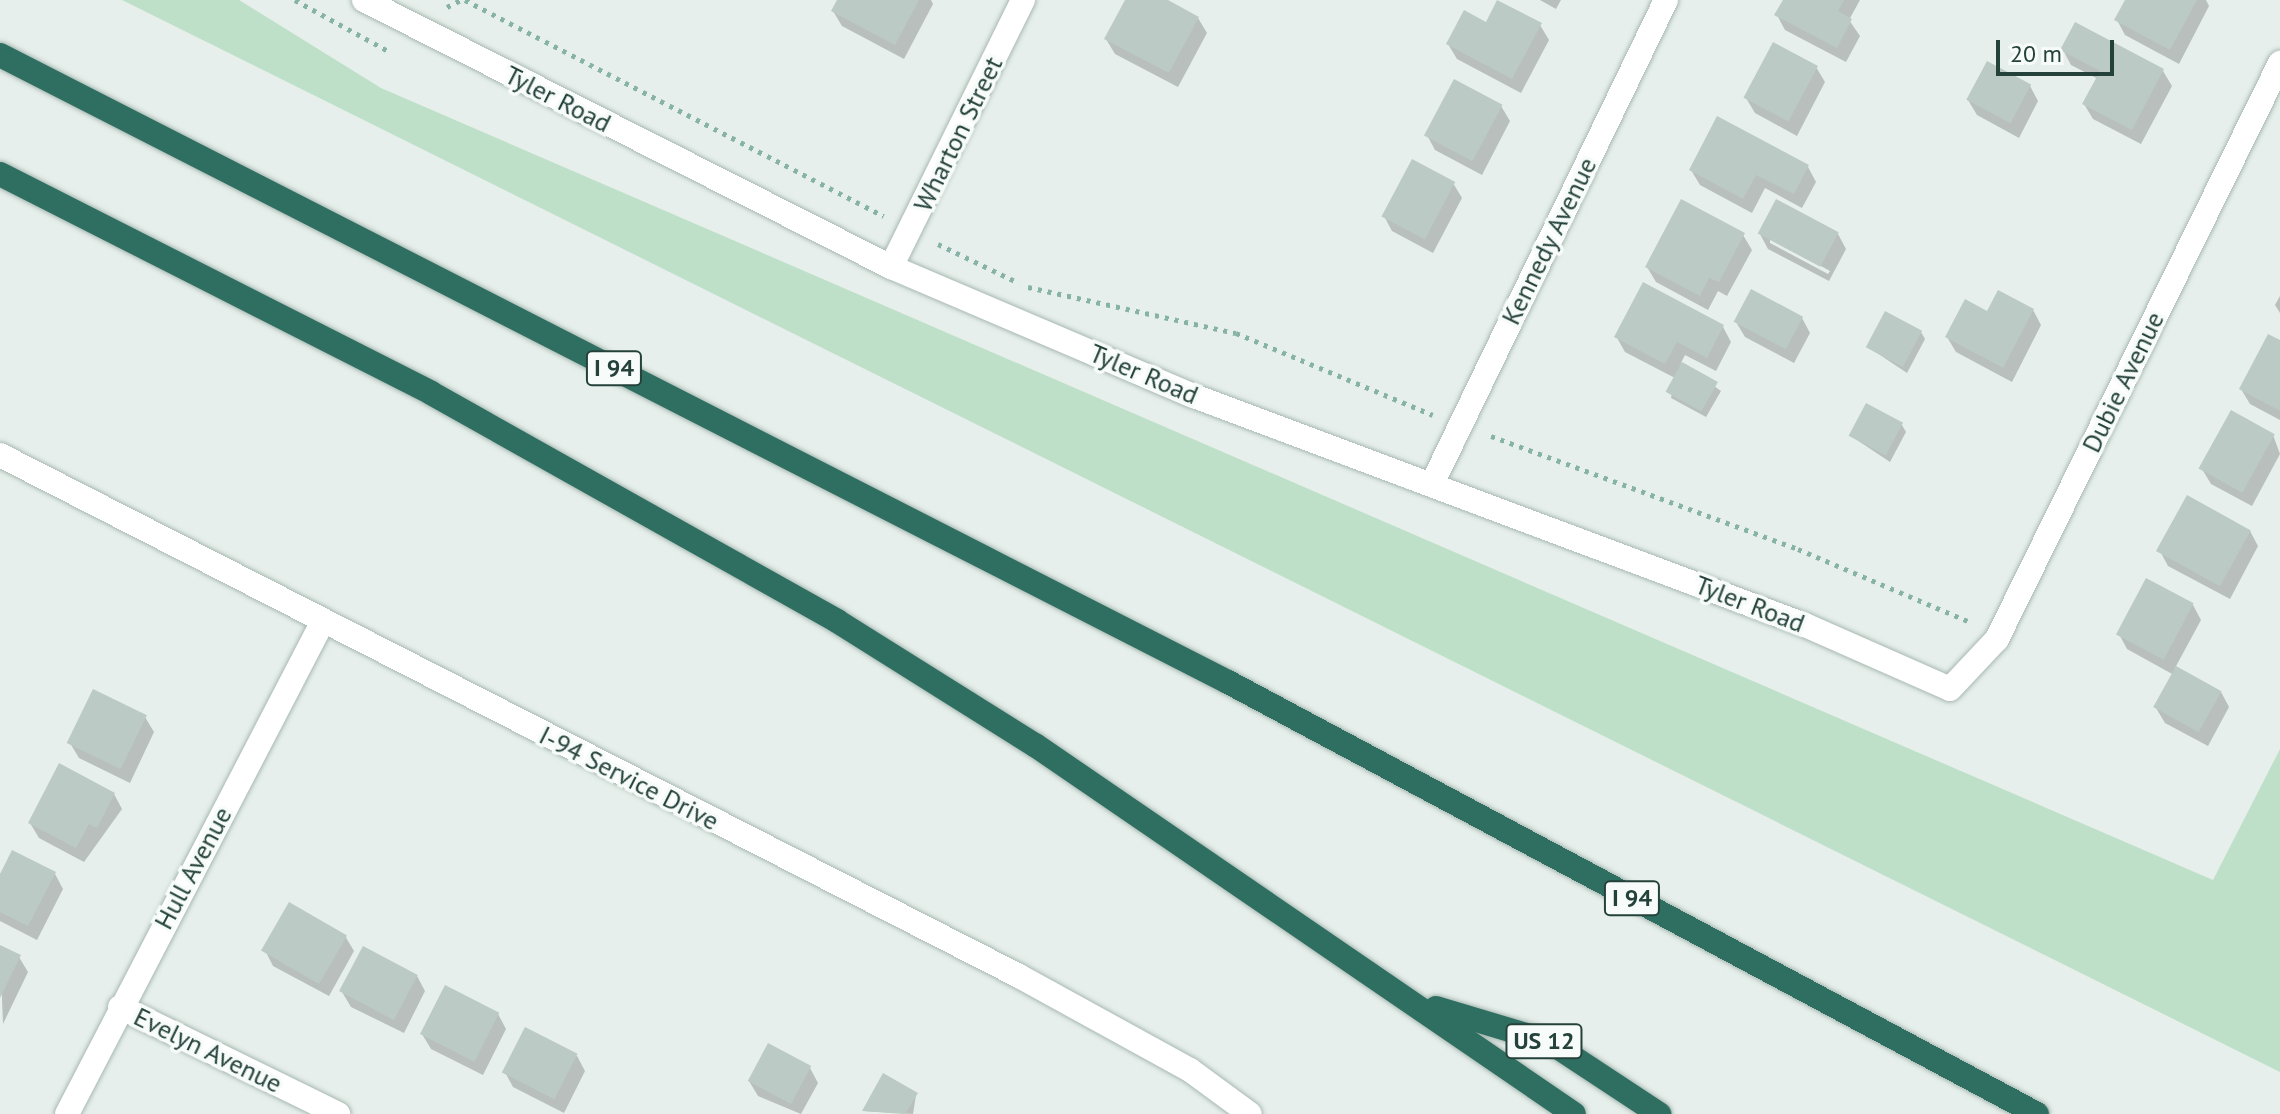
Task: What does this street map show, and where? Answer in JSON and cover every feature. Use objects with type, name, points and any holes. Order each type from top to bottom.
[{"type":"highway","name":"I 94","points":[[0,55],[1228,682],[2037,1114]]},
{"type":"highway","points":[[0,174],[431,393],[837,621],[1414,1001],[1574,1114]]},
{"type":"highway","name":"US 12","points":[[1414,1001],[1550,1042],[1659,1114]]},
{"type":"street","name":"Tyler Road","points":[[364,0],[891,267],[1191,395],[1433,482],[1950,689]]},
{"type":"street","name":"Wharton Street","points":[[891,267],[1023,0]]},
{"type":"street","name":"Kennedy Avenue","points":[[1433,482],[1666,0]]},
{"type":"street","name":"Dubie Avenue","points":[[1950,689],[1997,639],[2280,63]]},
{"type":"street","name":"I-94 Service Drive","points":[[0,455],[322,623],[1019,976],[1190,1070],[1250,1114]]},
{"type":"street","name":"Hull Avenue","points":[[67,1114],[322,623]]},
{"type":"street","name":"Evelyn Avenue","points":[[120,1007],[338,1114]]},
{"type":"path","points":[[465,0],[910,231],[1024,286],[1236,333],[1459,426],[1798,549],[1975,625]]},
{"type":"green space","points":[[122,0],[239,0],[381,88],[2213,880],[2280,749],[2280,1072]]},
{"type":"building","points":[[837,0],[919,0],[895,45],[831,11]]},
{"type":"building","points":[[1125,0],[1168,0],[1199,17],[1169,73],[1104,39]]},
{"type":"building","points":[[1497,0],[1542,23],[1512,79],[1446,44],[1464,10],[1486,22]]},
{"type":"building","points":[[1783,0],[1844,0],[1838,11],[1852,19],[1837,48],[1774,15]]},
{"type":"building","points":[[2125,0],[2197,0],[2170,50],[2114,20]]},
{"type":"building","points":[[2075,22],[2164,69],[2132,130],[2082,104],[2100,71],[2060,50]]},
{"type":"building","points":[[1773,42],[1818,66],[1788,122],[1743,98]]},
{"type":"building","points":[[1987,61],[2031,84],[2010,123],[1966,100]]},
{"type":"building","points":[[1454,79],[1503,105],[1473,161],[1424,136]]},
{"type":"building","points":[[1717,116],[1809,165],[1794,194],[1756,175],[1743,199],[1689,170]]},
{"type":"building","points":[[1412,159],[1455,182],[1425,239],[1381,216]]},
{"type":"building","points":[[1681,199],[1745,233],[1719,282],[1709,278],[1700,296],[1645,267]]},
{"type":"building","points":[[1776,199],[1839,232],[1820,267],[1758,233]]},
{"type":"building","points":[[1643,282],[1724,325],[1707,358],[1677,342],[1665,364],[1614,337]]},
{"type":"building","points":[[1751,289],[1803,317],[1786,349],[1734,322]]},
{"type":"building","points":[[1998,290],[2034,309],[2003,368],[1945,337],[1965,299],[1987,311]]},
{"type":"building","points":[[1885,311],[1922,331],[1903,367],[1866,347]]},
{"type":"building","points":[[2268,334],[2280,340],[2280,411],[2239,389]]},
{"type":"building","points":[[1682,362],[1718,382],[1701,412],[1666,392]]},
{"type":"building","points":[[1866,403],[1903,423],[1886,455],[1849,436]]},
{"type":"building","points":[[2231,410],[2275,434],[2242,493],[2199,469]]},
{"type":"building","points":[[2187,495],[2251,530],[2220,586],[2156,551]]},
{"type":"building","points":[[2146,578],[2194,603],[2164,660],[2116,635]]},
{"type":"building","points":[[2176,666],[2221,691],[2199,732],[2153,707]]},
{"type":"building","points":[[93,689],[147,715],[121,769],[67,743]]},
{"type":"building","points":[[59,763],[115,793],[97,828],[89,824],[76,848],[28,823]]},
{"type":"building","points":[[12,850],[56,872],[28,926],[0,912],[0,874]]},
{"type":"building","points":[[289,902],[347,936],[319,984],[261,950]]},
{"type":"building","points":[[0,945],[21,955],[0,998]]},
{"type":"building","points":[[363,946],[418,975],[394,1020],[339,991]]},
{"type":"building","points":[[445,985],[499,1013],[474,1062],[420,1034]]},
{"type":"building","points":[[525,1027],[578,1054],[554,1099],[502,1072]]},
{"type":"building","points":[[768,1043],[811,1066],[791,1104],[748,1081]]},
{"type":"building","points":[[883,1073],[918,1093],[905,1114],[862,1111]]}]
